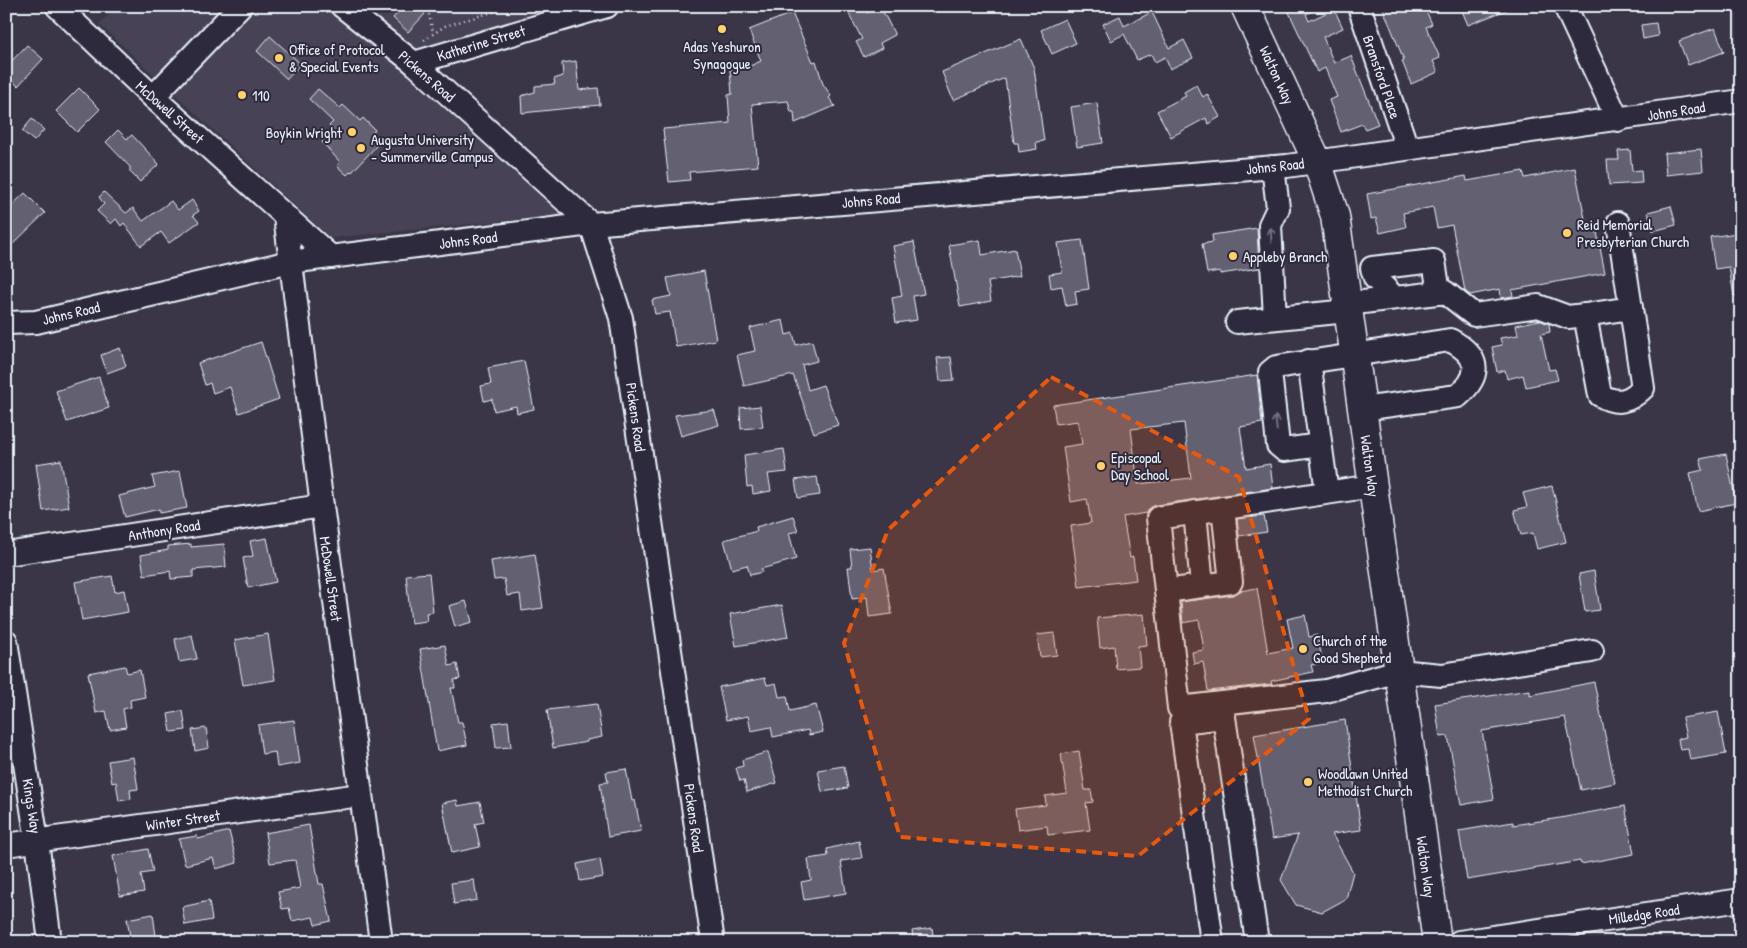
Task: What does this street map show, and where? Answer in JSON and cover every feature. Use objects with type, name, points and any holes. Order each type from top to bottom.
[{"type":"main road","name":"Walton Way","points":[[1245,6],[1317,161],[1335,216],[1437,942]]},
{"type":"street","name":"McDowell Street","points":[[57,6],[153,97],[331,257]]},
{"type":"street","points":[[153,97],[240,6]]},
{"type":"street","name":"Pickens Road","points":[[342,6],[416,54],[591,224],[621,318],[712,942]]},
{"type":"street","name":"Katherine Street","points":[[416,54],[606,6]]},
{"type":"street","name":"Bransford Place","points":[[1359,6],[1407,148]]},
{"type":"street","points":[[1565,6],[1618,120]]},
{"type":"street","name":"Johns Road","points":[[6,323],[36,322],[290,262],[591,224],[1273,167],[1618,120],[1741,101]]},
{"type":"street","points":[[1273,167],[1278,208],[1270,225],[1275,318]]},
{"type":"street","name":"McDowell Street","points":[[285,216],[360,795],[381,942]]},
{"type":"street","points":[[1586,315],[1600,395],[1611,402],[1633,398],[1643,388],[1618,223]]},
{"type":"street","points":[[1395,298],[1375,278],[1372,268],[1434,261],[1439,293]]},
{"type":"street","points":[[1237,322],[1444,292],[1474,315],[1538,306],[1568,317],[1631,308]]},
{"type":"street","points":[[1320,445],[1284,450],[1278,445],[1270,372],[1276,367],[1450,340],[1466,348],[1474,361],[1475,374],[1469,387],[1458,396],[1362,409]]},
{"type":"street","points":[[1309,361],[1327,492]]},
{"type":"street","points":[[1212,942],[1180,715],[1158,518],[1373,486]]},
{"type":"street","name":"Anthony Road","points":[[6,554],[322,506]]},
{"type":"street","points":[[1166,591],[1230,582],[1223,508]]},
{"type":"street","points":[[1195,512],[1202,586]]},
{"type":"street","name":"Kings Way","points":[[6,641],[37,841],[50,942]]},
{"type":"street","points":[[1180,715],[1326,691],[1398,672],[1442,675],[1592,651]]},
{"type":"street","points":[[1180,715],[1224,717],[1257,942]]},
{"type":"street","name":"Winter Street","points":[[6,845],[360,795]]},
{"type":"street","name":"Milledge Road","points":[[1459,942],[1579,933],[1741,900]]},
{"type":"path","points":[[423,6],[429,15],[433,32]]},
{"type":"path","points":[[416,54],[433,32],[452,24],[513,6]]},
{"type":"highlighted area","points":[[1051,377],[1239,477],[1309,719],[1138,856],[900,837],[844,643],[888,530]]},
{"type":"shaded area","name":"Augusta University - Summerville Campus","points":[[117,6],[580,6],[415,81],[562,215],[330,238],[99,24]]},
{"type":"building","points":[[404,6],[417,6],[425,14],[408,32],[393,18]]},
{"type":"building","points":[[863,6],[867,13],[880,6],[895,35],[880,43],[882,48],[864,57],[856,42],[862,39],[849,14]]},
{"type":"building","points":[[1286,6],[1323,6],[1306,14],[1309,21],[1334,9],[1343,28],[1323,37],[1334,63],[1351,56],[1378,124],[1365,129],[1362,124],[1341,132],[1329,100],[1337,97],[1325,68],[1317,72]]},
{"type":"building","points":[[1382,6],[1424,6],[1432,24],[1426,27],[1440,58],[1433,61],[1438,72],[1411,84],[1402,61],[1404,60]]},
{"type":"building","points":[[1460,6],[1514,6],[1514,7],[1468,25]]},
{"type":"building","points":[[1152,12],[1169,48],[1184,40],[1193,58],[1170,69],[1165,57],[1155,62],[1151,54],[1137,60],[1124,34],[1111,41],[1103,24],[1120,16],[1124,26]]},
{"type":"building","points":[[792,13],[813,62],[816,61],[823,84],[831,96],[829,98],[835,106],[795,123],[794,112],[791,112],[788,101],[752,104],[758,166],[689,172],[690,180],[669,182],[663,129],[730,123],[728,95],[732,94],[730,70],[743,69],[761,61],[749,30]]},
{"type":"building","points":[[1065,19],[1076,43],[1052,54],[1041,30]]},
{"type":"building","points":[[1656,23],[1658,36],[1643,39],[1641,25]]},
{"type":"building","points":[[1715,28],[1724,52],[1688,65],[1679,41]]},
{"type":"building","name":"Office of Protocol & Special Events","points":[[270,36],[301,64],[287,79],[257,51]]},
{"type":"building","points":[[1021,39],[1034,68],[1044,141],[1036,142],[1037,149],[1019,152],[1018,143],[1014,143],[1005,78],[953,100],[942,72]]},
{"type":"building","points":[[27,45],[43,59],[18,86],[6,75],[6,67]]},
{"type":"building","points":[[576,61],[579,90],[598,88],[600,105],[522,113],[521,96],[535,92],[535,86],[555,84],[554,79],[563,76],[562,63]]},
{"type":"building","points":[[1196,85],[1203,97],[1207,94],[1220,117],[1208,124],[1206,118],[1171,137],[1157,111],[1186,96],[1184,92]]},
{"type":"building","points":[[79,88],[100,109],[77,132],[56,111]]},
{"type":"building","name":"Boykin Wright","points":[[318,89],[340,108],[343,105],[360,121],[363,118],[375,130],[371,135],[379,143],[347,175],[337,166],[340,162],[322,142],[333,130],[329,126],[333,122],[309,99]]},
{"type":"building","points":[[1097,103],[1103,143],[1077,147],[1071,107]]},
{"type":"building","points":[[32,119],[44,130],[34,141],[22,131]]},
{"type":"building","points":[[118,130],[127,139],[132,135],[159,164],[140,182],[130,172],[130,167],[106,142]]},
{"type":"building","points":[[1701,149],[1703,171],[1666,175],[1664,153]]},
{"type":"building","points":[[1630,150],[1632,171],[1641,170],[1642,183],[1609,185],[1607,160],[1619,160],[1618,151]]},
{"type":"building","name":"Reid Memorial Presbyterian Church","points":[[1575,168],[1586,224],[1595,222],[1605,273],[1512,290],[1513,296],[1501,298],[1500,289],[1470,295],[1465,291],[1452,225],[1437,228],[1433,207],[1403,213],[1406,227],[1380,233],[1376,218],[1371,219],[1367,194],[1466,176],[1467,181],[1523,171],[1525,178]]},
{"type":"building","points":[[104,192],[126,213],[133,208],[143,221],[171,201],[178,210],[192,200],[199,211],[193,215],[199,222],[169,243],[161,232],[141,246],[124,223],[121,226],[116,219],[111,224],[97,211],[104,204],[99,197]]},
{"type":"building","points":[[25,193],[45,213],[13,244],[6,238],[6,211]]},
{"type":"building","points":[[1671,206],[1676,225],[1653,231],[1648,212]]},
{"type":"building","name":"Appleby Branch","points":[[1257,228],[1259,268],[1220,274],[1220,271],[1207,273],[1202,244],[1213,242],[1212,235]]},
{"type":"building","points":[[1737,233],[1741,245],[1741,295],[1734,296],[1729,267],[1715,269],[1710,237]]},
{"type":"building","points":[[980,240],[982,255],[1015,249],[1020,276],[988,282],[991,301],[960,307],[949,245]]},
{"type":"building","points":[[1082,240],[1089,289],[1075,291],[1077,304],[1066,306],[1062,286],[1051,288],[1049,274],[1062,272],[1058,243]]},
{"type":"building","points":[[914,242],[924,294],[913,296],[917,320],[896,323],[892,298],[902,296],[893,246]]},
{"type":"building","points":[[704,271],[716,340],[676,347],[670,312],[655,314],[652,300],[671,296],[667,278]]},
{"type":"building","points":[[783,320],[786,335],[793,333],[796,345],[812,341],[817,361],[802,365],[808,390],[823,385],[838,425],[814,433],[793,375],[744,386],[737,355],[755,351],[750,328]]},
{"type":"building","points":[[1539,320],[1549,324],[1550,332],[1541,334],[1549,370],[1555,369],[1558,380],[1526,387],[1523,375],[1507,379],[1505,370],[1497,372],[1492,347],[1502,345],[1500,338],[1518,335],[1516,325]]},
{"type":"building","points":[[261,342],[279,399],[239,413],[230,387],[213,393],[210,383],[205,385],[198,363]]},
{"type":"building","points":[[120,348],[126,366],[107,373],[101,355]]},
{"type":"building","points":[[951,357],[954,380],[940,381],[937,358]]},
{"type":"building","points":[[524,361],[534,409],[517,413],[516,406],[494,411],[492,399],[484,401],[481,386],[491,384],[488,368]]},
{"type":"building","name":"Episcopal Day School","points":[[1257,375],[1262,423],[1240,427],[1246,468],[1270,464],[1273,488],[1156,505],[1146,513],[1123,517],[1130,558],[1133,557],[1136,580],[1079,587],[1071,526],[1091,523],[1087,499],[1071,502],[1063,447],[1082,444],[1078,421],[1056,424],[1053,405]],"holes":[[[1184,423],[1191,478],[1138,484],[1131,429]]]},
{"type":"building","points":[[99,377],[109,408],[67,422],[56,391]]},
{"type":"building","points":[[760,406],[763,427],[741,429],[740,408]]},
{"type":"building","points":[[714,410],[719,425],[681,436],[675,415]]},
{"type":"building","points":[[784,449],[787,472],[768,474],[771,491],[753,494],[752,486],[747,487],[744,455]]},
{"type":"building","points":[[1726,454],[1736,503],[1698,511],[1690,473],[1703,470],[1700,459]]},
{"type":"building","points":[[61,460],[69,507],[43,511],[36,464]]},
{"type":"building","points":[[180,471],[187,508],[159,513],[159,509],[125,517],[119,496],[155,487],[152,476]]},
{"type":"building","points":[[817,477],[820,495],[798,498],[795,480]]},
{"type":"building","points":[[1552,486],[1566,542],[1537,549],[1533,533],[1521,535],[1514,510],[1527,507],[1523,493]]},
{"type":"building","points":[[793,516],[798,531],[789,533],[796,559],[761,569],[762,572],[750,575],[747,565],[732,569],[724,540],[757,531],[756,527]]},
{"type":"building","points":[[1264,516],[1267,532],[1239,536],[1237,519]]},
{"type":"building","points":[[267,538],[276,582],[248,588],[243,558],[253,556],[250,541]]},
{"type":"building","points":[[191,544],[191,547],[224,544],[226,567],[193,570],[193,577],[171,579],[170,571],[144,575],[141,555],[168,550],[168,546]]},
{"type":"building","points":[[870,547],[873,570],[884,568],[892,614],[869,617],[867,597],[852,599],[848,567],[852,567],[850,549]]},
{"type":"building","points":[[535,554],[543,608],[522,611],[520,594],[507,596],[504,579],[494,580],[491,561]]},
{"type":"building","points":[[1594,571],[1600,610],[1585,612],[1579,574]]},
{"type":"building","points":[[429,573],[433,612],[426,613],[427,621],[411,623],[406,575]]},
{"type":"building","points":[[112,576],[115,592],[124,590],[128,612],[82,620],[75,582]]},
{"type":"building","points":[[1257,588],[1268,653],[1293,648],[1287,619],[1305,615],[1309,637],[1317,635],[1323,663],[1311,665],[1313,672],[1271,681],[1272,684],[1208,691],[1203,662],[1194,664],[1192,652],[1204,650],[1199,620],[1183,623],[1181,602],[1233,595],[1240,591]]},
{"type":"building","points":[[466,601],[472,622],[455,627],[449,606]]},
{"type":"building","points":[[782,605],[788,637],[736,646],[730,614]]},
{"type":"building","points":[[1144,614],[1147,645],[1138,646],[1140,667],[1116,669],[1114,646],[1100,648],[1097,618]]},
{"type":"building","points":[[1054,633],[1057,655],[1040,657],[1037,635]]},
{"type":"building","points":[[268,634],[275,680],[243,685],[235,640]]},
{"type":"building","points":[[192,635],[197,659],[179,662],[175,639]]},
{"type":"building","points":[[445,645],[449,666],[457,664],[460,679],[454,680],[455,688],[451,688],[458,722],[462,722],[467,745],[437,751],[420,649]]},
{"type":"building","points":[[125,666],[127,673],[140,670],[145,697],[130,700],[131,707],[123,709],[126,727],[110,730],[106,711],[96,713],[88,673]]},
{"type":"building","points":[[765,678],[767,685],[776,683],[779,697],[787,696],[790,711],[816,705],[823,732],[809,735],[808,730],[773,737],[771,727],[751,731],[748,716],[726,720],[719,687]]},
{"type":"building","points":[[1594,682],[1615,783],[1581,790],[1565,717],[1482,731],[1494,799],[1461,805],[1448,736],[1440,737],[1435,704],[1530,690],[1530,695]]},
{"type":"building","points":[[597,704],[602,737],[587,740],[587,742],[553,748],[547,710]]},
{"type":"building","points":[[183,711],[186,730],[171,732],[168,714]]},
{"type":"building","points":[[1718,712],[1726,754],[1690,760],[1688,749],[1680,750],[1678,739],[1686,737],[1682,718]]},
{"type":"building","points":[[294,720],[300,763],[277,767],[275,752],[262,754],[258,725]]},
{"type":"building","name":"Woodlawn United Methodist Church","points":[[1345,720],[1361,830],[1332,834],[1353,872],[1346,899],[1322,912],[1296,905],[1281,880],[1298,835],[1272,839],[1254,735]]},
{"type":"building","points":[[508,721],[511,747],[496,748],[493,723]]},
{"type":"building","points":[[206,728],[209,748],[195,751],[192,730]]},
{"type":"building","points":[[1079,751],[1085,790],[1091,790],[1093,802],[1086,803],[1090,830],[1048,835],[1047,826],[1018,830],[1015,809],[1046,805],[1045,796],[1067,793],[1061,754]]},
{"type":"building","points":[[768,752],[777,783],[747,792],[744,780],[740,781],[736,768],[743,766],[742,760]]},
{"type":"building","points":[[133,757],[138,789],[130,790],[131,799],[119,801],[116,782],[112,783],[108,761]]},
{"type":"building","points":[[844,766],[848,788],[822,792],[818,770]]},
{"type":"building","points":[[626,769],[632,801],[635,800],[641,831],[608,837],[600,783],[608,782],[606,772]]},
{"type":"building","points":[[457,800],[458,806],[480,802],[484,822],[475,824],[480,847],[452,853],[442,803]]},
{"type":"building","points":[[1625,806],[1634,854],[1581,864],[1580,861],[1467,880],[1459,831],[1513,822],[1513,825],[1560,818]]},
{"type":"building","points":[[309,825],[319,884],[323,884],[331,921],[315,925],[313,917],[292,921],[289,908],[282,909],[278,892],[300,888],[295,860],[270,863],[265,833]]},
{"type":"building","points":[[229,831],[237,863],[216,869],[213,858],[185,865],[179,839],[197,836],[198,839]]},
{"type":"building","points":[[859,841],[862,858],[841,861],[846,893],[804,900],[801,882],[811,880],[808,859],[828,856],[827,849]]},
{"type":"building","points":[[148,849],[153,872],[141,874],[144,892],[120,896],[113,856]]},
{"type":"building","points":[[600,859],[603,877],[580,881],[577,864]]},
{"type":"building","points":[[474,880],[477,900],[454,904],[451,883]]},
{"type":"building","points":[[209,901],[212,920],[185,925],[182,907]]},
{"type":"building","points":[[153,914],[156,936],[148,937],[149,942],[131,942],[127,919]]},
{"type":"building","points":[[932,928],[934,942],[914,942],[912,931]]},
{"type":"place","name":"Adas Yeshuron Synagogue","points":[[722,29]]},
{"type":"place","name":"Office of Protocol & Special Events","points":[[279,58]]},
{"type":"place","name":"110","points":[[242,95]]},
{"type":"place","name":"Boykin Wright","points":[[352,132]]},
{"type":"place","name":"Augusta University - Summerville Campus","points":[[361,148]]},
{"type":"place","name":"Reid Memorial Presbyterian Church","points":[[1567,233]]},
{"type":"place","name":"Appleby Branch","points":[[1233,256]]},
{"type":"place","name":"Episcopal Day School","points":[[1101,466]]},
{"type":"place","name":"Church of the Good Shepherd","points":[[1303,649]]},
{"type":"place","name":"Woodlawn United Methodist Church","points":[[1308,782]]}]
